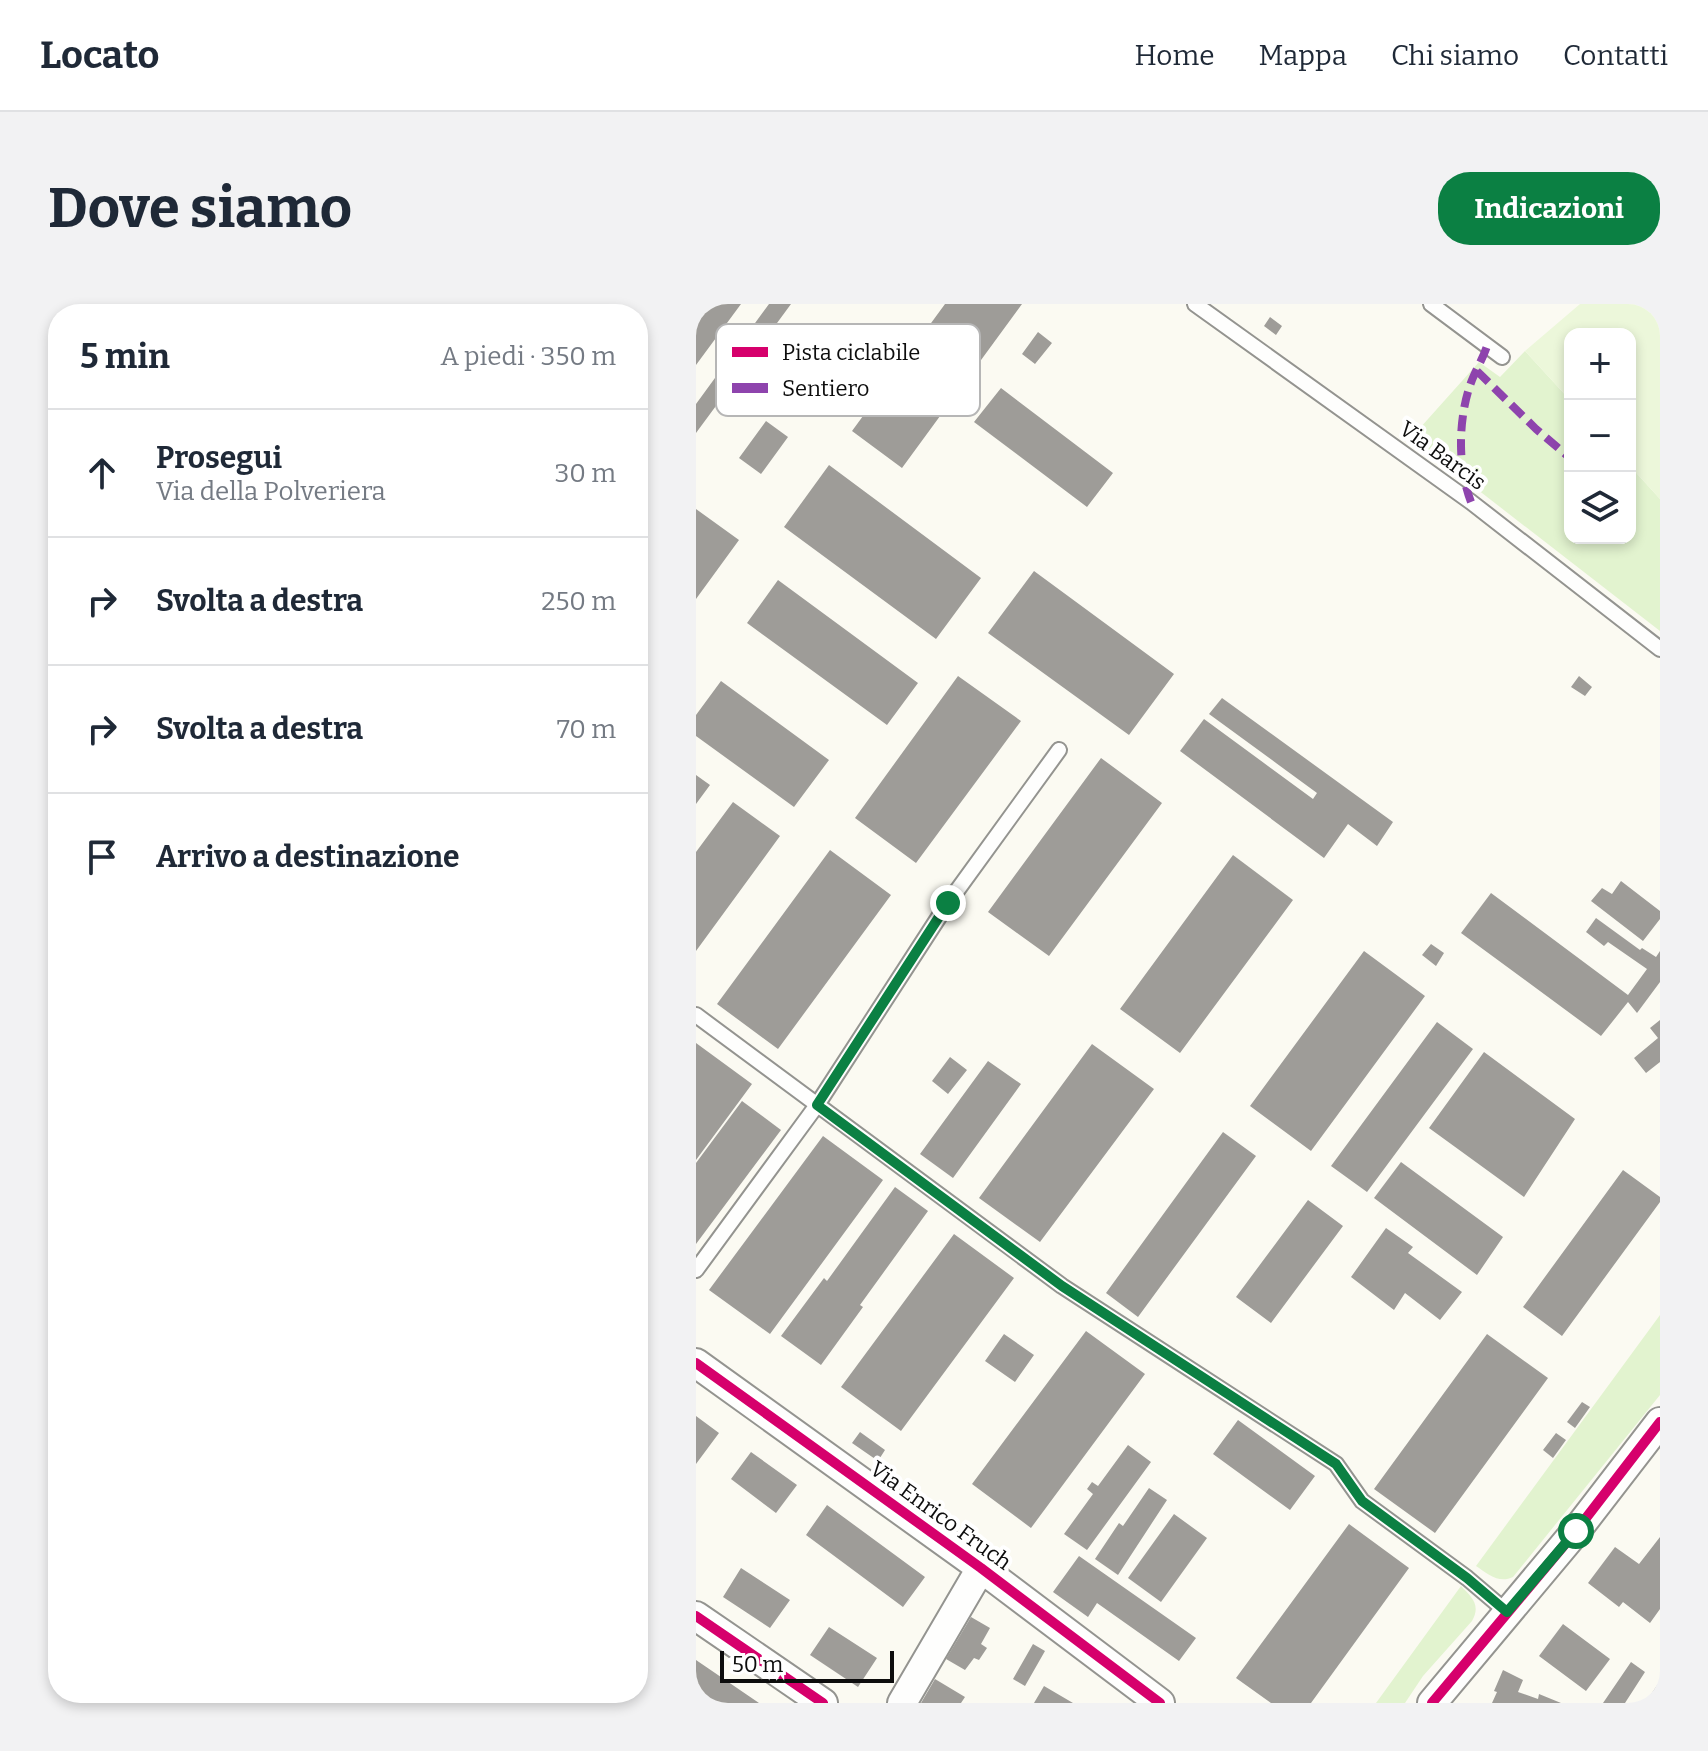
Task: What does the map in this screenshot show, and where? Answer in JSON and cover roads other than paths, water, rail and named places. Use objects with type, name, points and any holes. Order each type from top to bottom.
[{"type":"street","name":"Via Enrico Fruch","points":[[696,1363],[981,1568],[1160,1703]]},
{"type":"street","points":[[1432,1703],[1576,1531],[1660,1422]]},
{"type":"street","points":[[902,1703],[981,1568]]},
{"type":"street","points":[[696,1616],[823,1703]]},
{"type":"lane","name":"Via Barcis","points":[[1195,304],[1471,502],[1660,649]]},
{"type":"lane","points":[[1438,306],[1502,357]]},
{"type":"lane","points":[[696,1270],[817,1105],[948,903],[1059,750]]},
{"type":"lane","points":[[696,1015],[1062,1286],[1336,1464],[1362,1501],[1467,1578],[1507,1612]]}]
